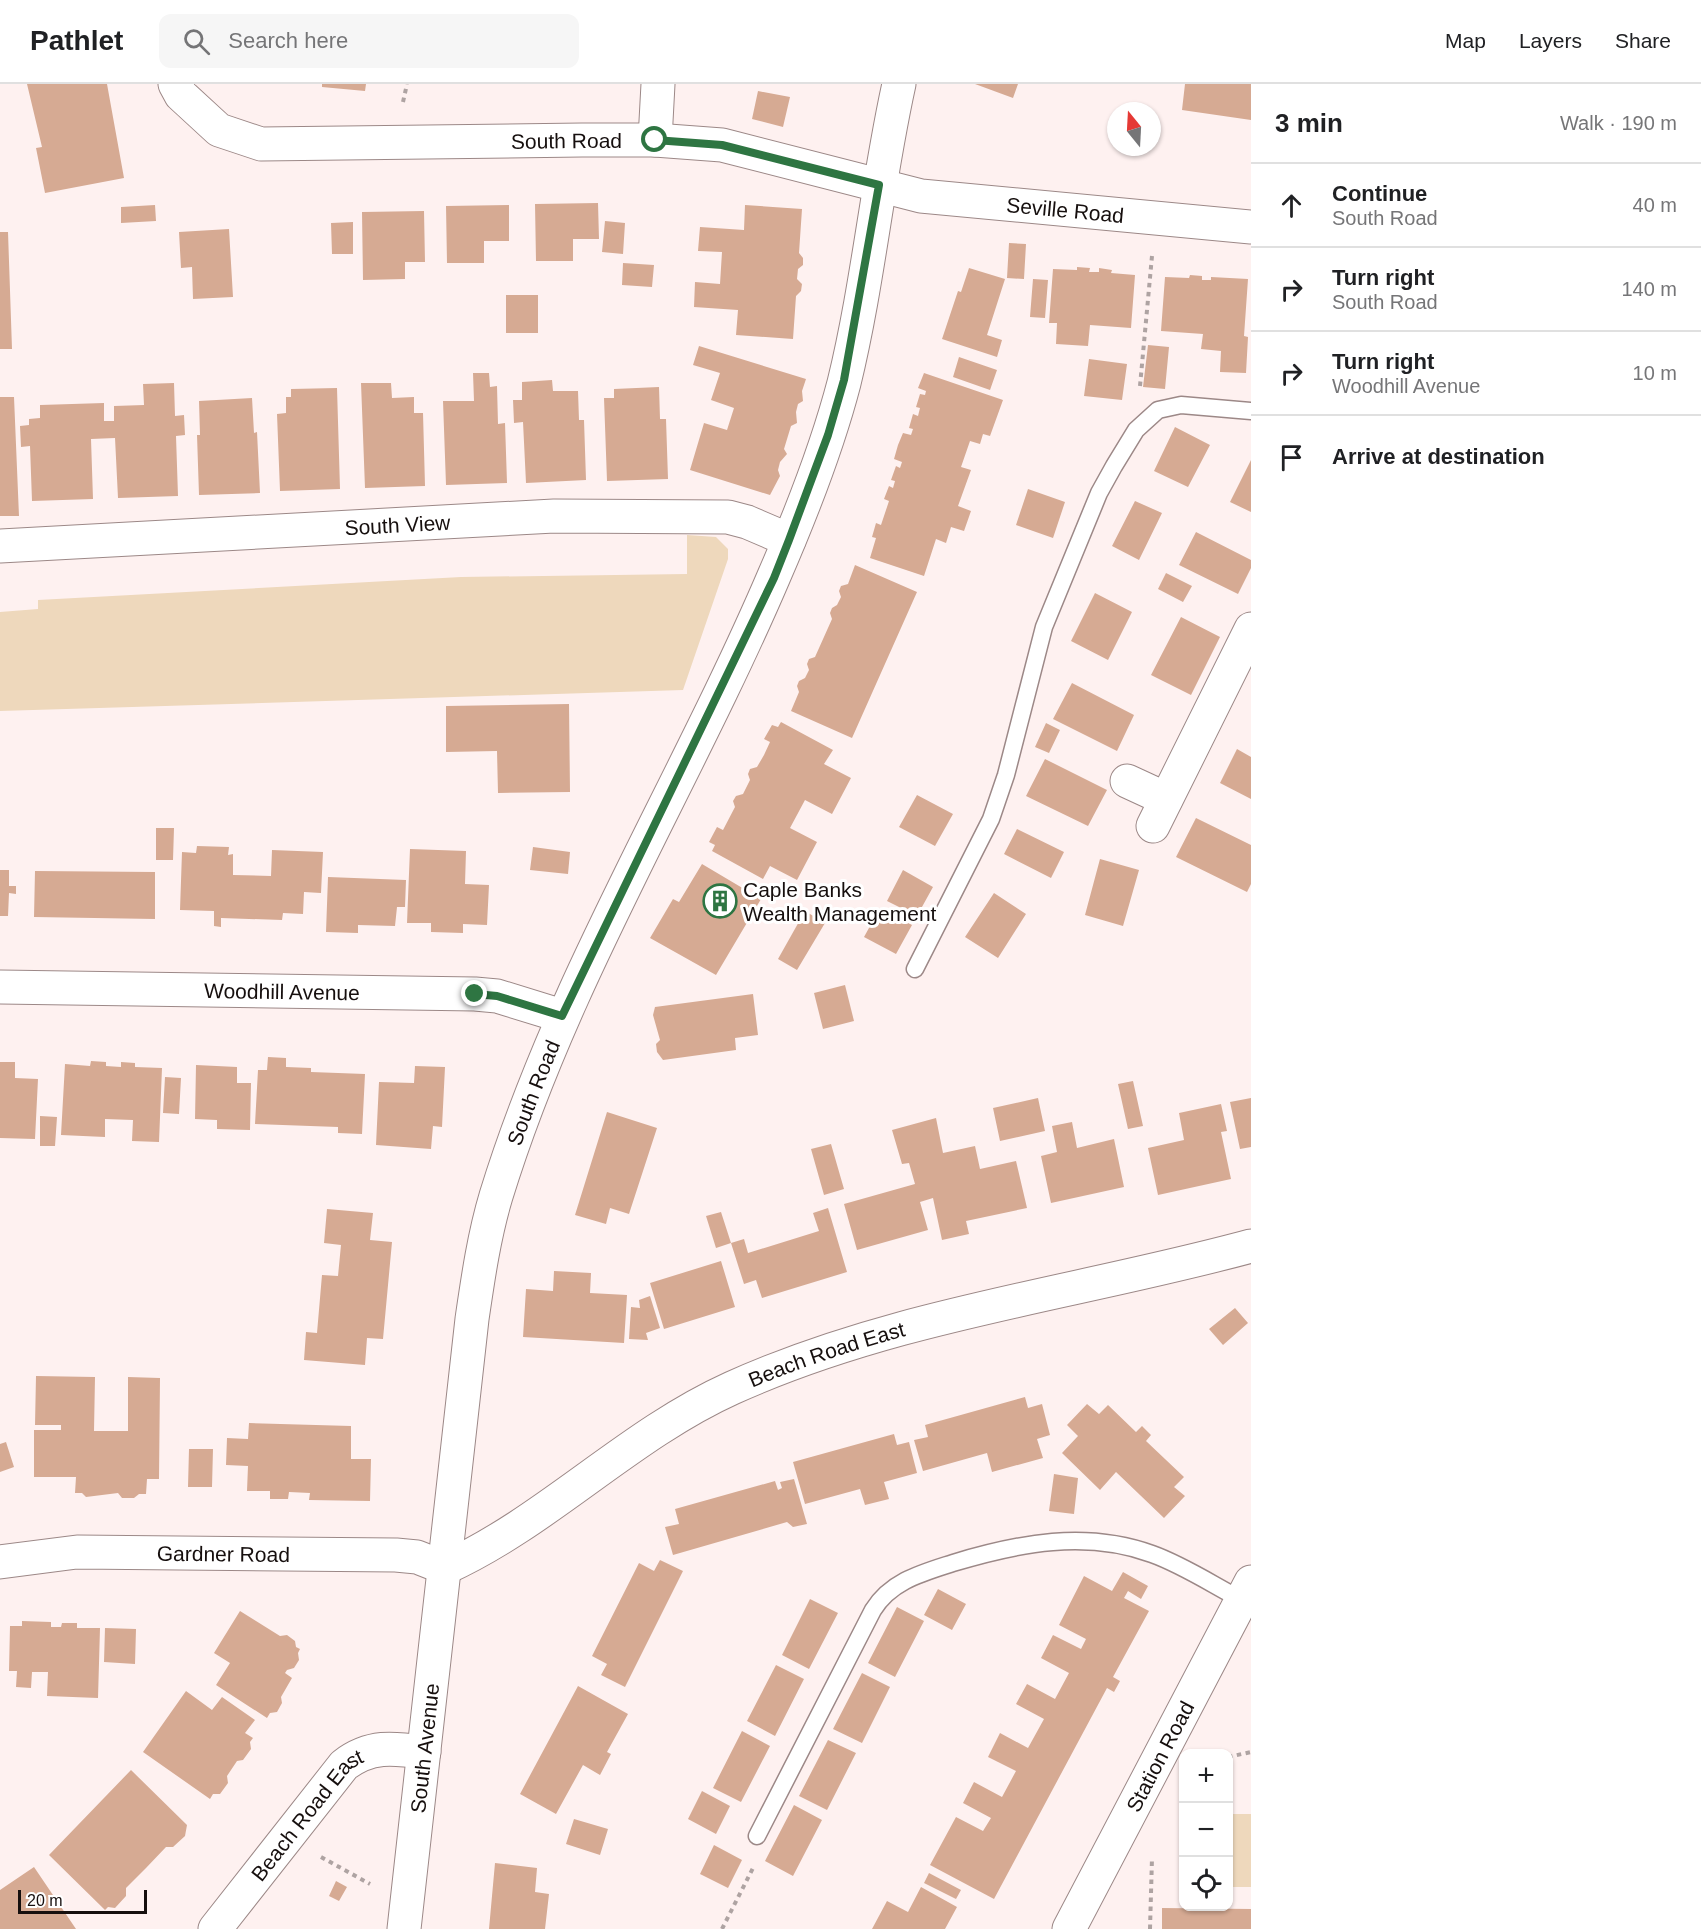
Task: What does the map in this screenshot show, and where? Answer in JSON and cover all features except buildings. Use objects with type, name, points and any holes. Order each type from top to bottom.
[{"type":"street","name":"South Road","points":[[175,84],[181,95],[219,130],[261,144],[655,140],[722,145],[879,185],[844,380],[828,435],[789,540],[774,578],[562,1016],[505,1170],[484,1247],[472,1319],[445,1568]]},
{"type":"street","points":[[655,140],[655,103],[658,84]]},
{"type":"street","points":[[879,185],[899,84]]},
{"type":"street","name":"Seville Road","points":[[879,185],[921,196],[973,203],[1251,228]]},
{"type":"street","name":"South View","points":[[0,546],[606,515],[728,518],[747,522],[789,540]]},
{"type":"street","points":[[1127,781],[1160,813],[1251,629]]},
{"type":"street","name":"Woodhill Avenue","points":[[0,987],[475,994],[497,996],[562,1016]]},
{"type":"street","name":"Beach Road East","points":[[445,1568],[493,1545],[672,1419],[733,1388],[771,1372],[873,1338],[937,1320],[1251,1246]]},
{"type":"street","name":"Gardner Road","points":[[0,1562],[77,1552],[396,1556],[417,1557],[445,1568]]},
{"type":"street","name":"South Avenue","points":[[406,1916],[445,1568]]},
{"type":"street","name":"Station Road","points":[[1069,1929],[1246,1591]]},
{"type":"street","name":"Beach Road East","points":[[215,1929],[335,1775],[354,1758],[378,1748],[424,1752]]},
{"type":"lane","points":[[915,969],[991,819],[1006,775],[1044,627],[1099,493],[1136,430],[1151,414],[1174,405],[1251,411]]},
{"type":"lane","points":[[757,1836],[873,1610],[885,1593],[911,1578],[1017,1546],[1084,1540],[1111,1543],[1154,1554],[1246,1591]]},
{"type":"path","points":[[1136,430],[1155,219]]},
{"type":"path","points":[[1233,1756],[1251,1752]]},
{"type":"path","points":[[722,1929],[762,1850],[757,1836]]},
{"type":"path","points":[[286,1839],[406,1916]]},
{"type":"shaded area","points":[[687,535],[716,537],[728,549],[728,559],[683,690],[0,711],[0,612],[38,609],[38,600],[461,577],[687,574]]},
{"type":"shaded area","points":[[1233,1814],[1251,1814],[1251,1887],[1233,1887]]},
{"type":"place","name":"Caple Banks Wealth Management","points":[[720,901]]},
{"type":"route","points":[[475,994],[497,996],[562,1016],[774,578],[828,435],[850,355],[879,185],[722,145],[655,140]]}]
